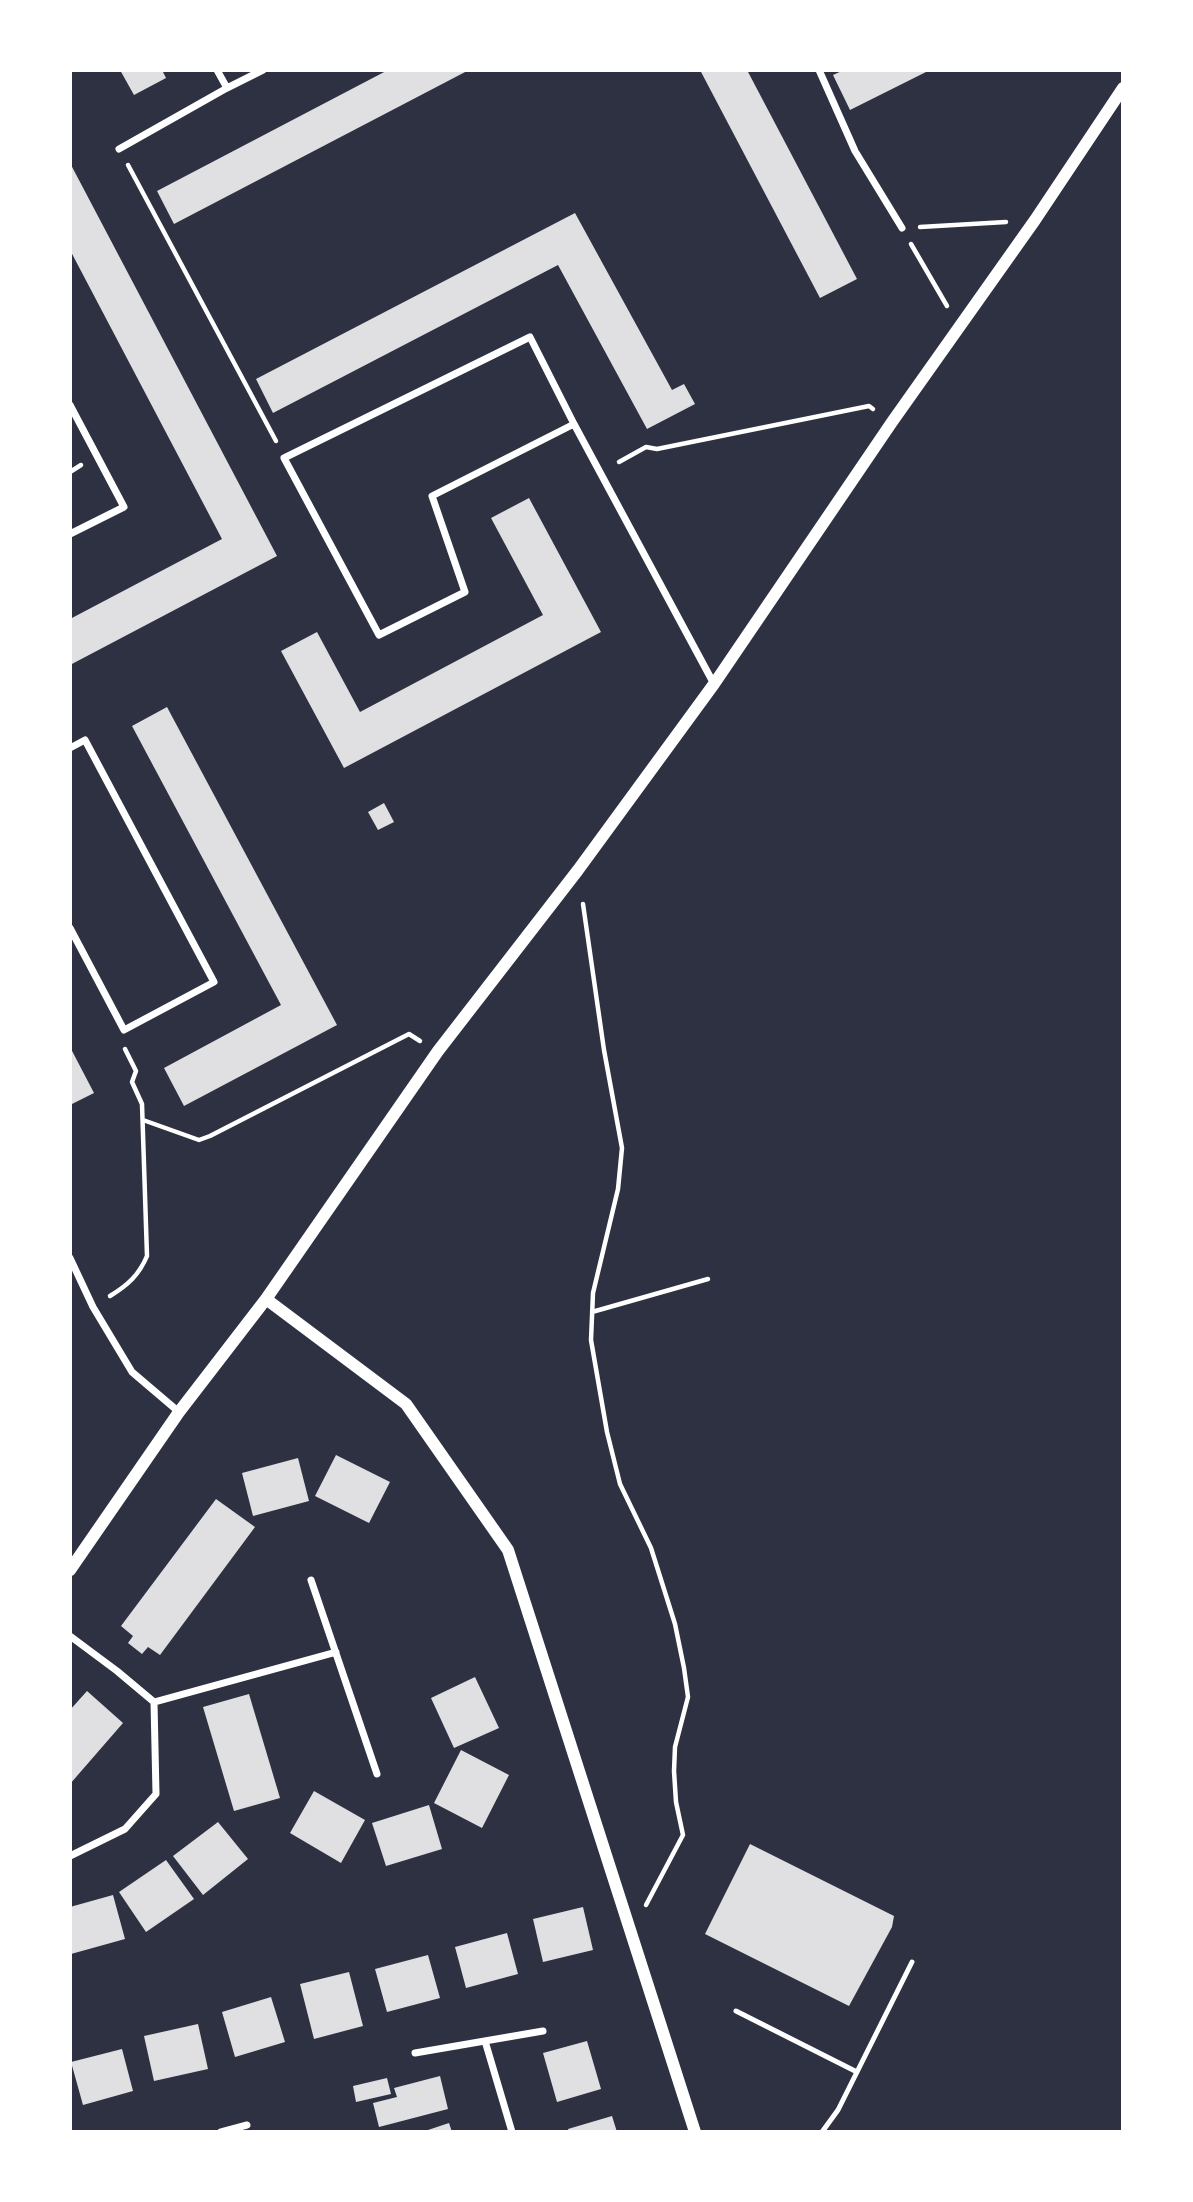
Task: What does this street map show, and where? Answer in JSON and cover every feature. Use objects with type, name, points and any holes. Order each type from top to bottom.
[{"type":"street","points":[[218,70],[227,88]]},
{"type":"street","points":[[119,149],[263,70]]},
{"type":"street","points":[[819,70],[855,151],[902,228]]},
{"type":"street","points":[[70,1570],[179,1412],[266,1299],[438,1051],[578,870],[714,684],[892,422],[1035,220],[1123,88]]},
{"type":"street","points":[[574,424],[432,496],[465,592],[379,635],[284,458],[530,337],[599,472],[714,684]]},
{"type":"street","points":[[70,405],[124,507],[70,534]]},
{"type":"street","points":[[70,748],[85,740],[214,982],[124,1030],[70,928]]},
{"type":"street","points":[[70,1258],[93,1307],[132,1372],[179,1412]]},
{"type":"street","points":[[266,1299],[406,1404],[508,1550],[695,2132]]},
{"type":"street","points":[[311,1580],[377,1774]]},
{"type":"street","points":[[70,1636],[154,1702],[156,1794],[125,1829],[70,1856]]},
{"type":"street","points":[[154,1702],[336,1652]]},
{"type":"street","points":[[415,2053],[543,2031]]},
{"type":"street","points":[[485,2041],[512,2132]]},
{"type":"street","points":[[221,2132],[247,2125]]},
{"type":"lane","points":[[822,2132],[838,2110],[912,1962]]},
{"type":"lane","points":[[736,2011],[857,2071]]},
{"type":"path","points":[[119,149],[284,458]]},
{"type":"path","points":[[960,328],[902,228],[1035,220]]},
{"type":"path","points":[[599,472],[646,447],[657,449],[869,406],[892,422]]},
{"type":"path","points":[[578,870],[604,1050],[622,1148],[618,1189],[593,1293],[591,1340],[607,1432],[620,1484],[651,1548],[664,1588],[675,1623],[688,1697],[675,1747],[674,1771],[676,1802],[684,1835],[631,1933]]},
{"type":"path","points":[[93,1307],[132,1281],[147,1256],[142,1104],[132,1082],[136,1071],[120,1039],[124,1030]]},
{"type":"path","points":[[143,1119],[199,1140],[409,1034],[438,1051]]},
{"type":"path","points":[[592,1311],[708,1279]]},
{"type":"building","points":[[120,70],[162,70],[166,78],[134,95]]},
{"type":"building","points":[[388,70],[469,70],[174,224],[157,191]]},
{"type":"building","points":[[700,70],[747,70],[857,279],[820,298]]},
{"type":"building","points":[[844,70],[930,70],[850,110],[833,75]]},
{"type":"building","points":[[70,163],[277,556],[70,665],[70,619],[222,539],[70,250]]},
{"type":"building","points":[[575,213],[672,390],[684,384],[695,404],[647,429],[558,265],[273,413],[256,379]]},
{"type":"building","points":[[529,498],[601,632],[344,768],[281,651],[317,632],[360,712],[543,615],[491,518]]},
{"type":"building","points":[[167,707],[337,1025],[184,1106],[164,1068],[281,1005],[132,726]]},
{"type":"building","points":[[384,803],[394,822],[378,830],[368,812]]},
{"type":"building","points":[[70,1047],[94,1093],[70,1105]]},
{"type":"building","points":[[336,1455],[390,1482],[369,1523],[315,1496]]},
{"type":"building","points":[[298,1458],[309,1501],[253,1516],[242,1473]]},
{"type":"building","points":[[216,1499],[255,1527],[160,1655],[148,1647],[142,1654],[128,1643],[133,1636],[121,1626]]},
{"type":"building","points":[[475,1677],[499,1728],[454,1748],[431,1698]]},
{"type":"building","points":[[87,1691],[123,1723],[70,1784],[70,1710]]},
{"type":"building","points":[[249,1694],[280,1798],[234,1811],[203,1707]]},
{"type":"building","points":[[461,1750],[509,1775],[482,1828],[434,1803]]},
{"type":"building","points":[[314,1791],[365,1820],[341,1863],[290,1833]]},
{"type":"building","points":[[429,1805],[442,1849],[386,1866],[372,1823]]},
{"type":"building","points":[[218,1822],[248,1859],[203,1895],[173,1856]]},
{"type":"building","points":[[750,1844],[894,1916],[892,1927],[849,2006],[705,1934]]},
{"type":"building","points":[[166,1860],[194,1899],[146,1932],[119,1892]]},
{"type":"building","points":[[113,1895],[125,1939],[71,1954],[70,1907]]},
{"type":"building","points":[[583,1907],[593,1950],[543,1962],[533,1919]]},
{"type":"building","points":[[507,1933],[518,1974],[466,1988],[455,1947]]},
{"type":"building","points":[[428,1955],[440,1998],[387,2012],[375,1969]]},
{"type":"building","points":[[349,1972],[363,2026],[314,2039],[300,1984]]},
{"type":"building","points":[[271,1997],[285,2042],[235,2057],[222,2012]]},
{"type":"building","points":[[198,2024],[208,2069],[154,2081],[144,2036]]},
{"type":"building","points":[[587,2041],[601,2089],[557,2102],[543,2053]]},
{"type":"building","points":[[122,2049],[133,2091],[83,2105],[71,2062]]},
{"type":"building","points":[[440,2076],[448,2109],[379,2127],[373,2103],[397,2097],[394,2088]]},
{"type":"building","points":[[387,2078],[391,2094],[356,2102],[353,2086]]},
{"type":"building","points":[[612,2116],[617,2132],[569,2132],[568,2129]]},
{"type":"building","points":[[449,2123],[452,2132],[425,2132],[425,2131]]}]
